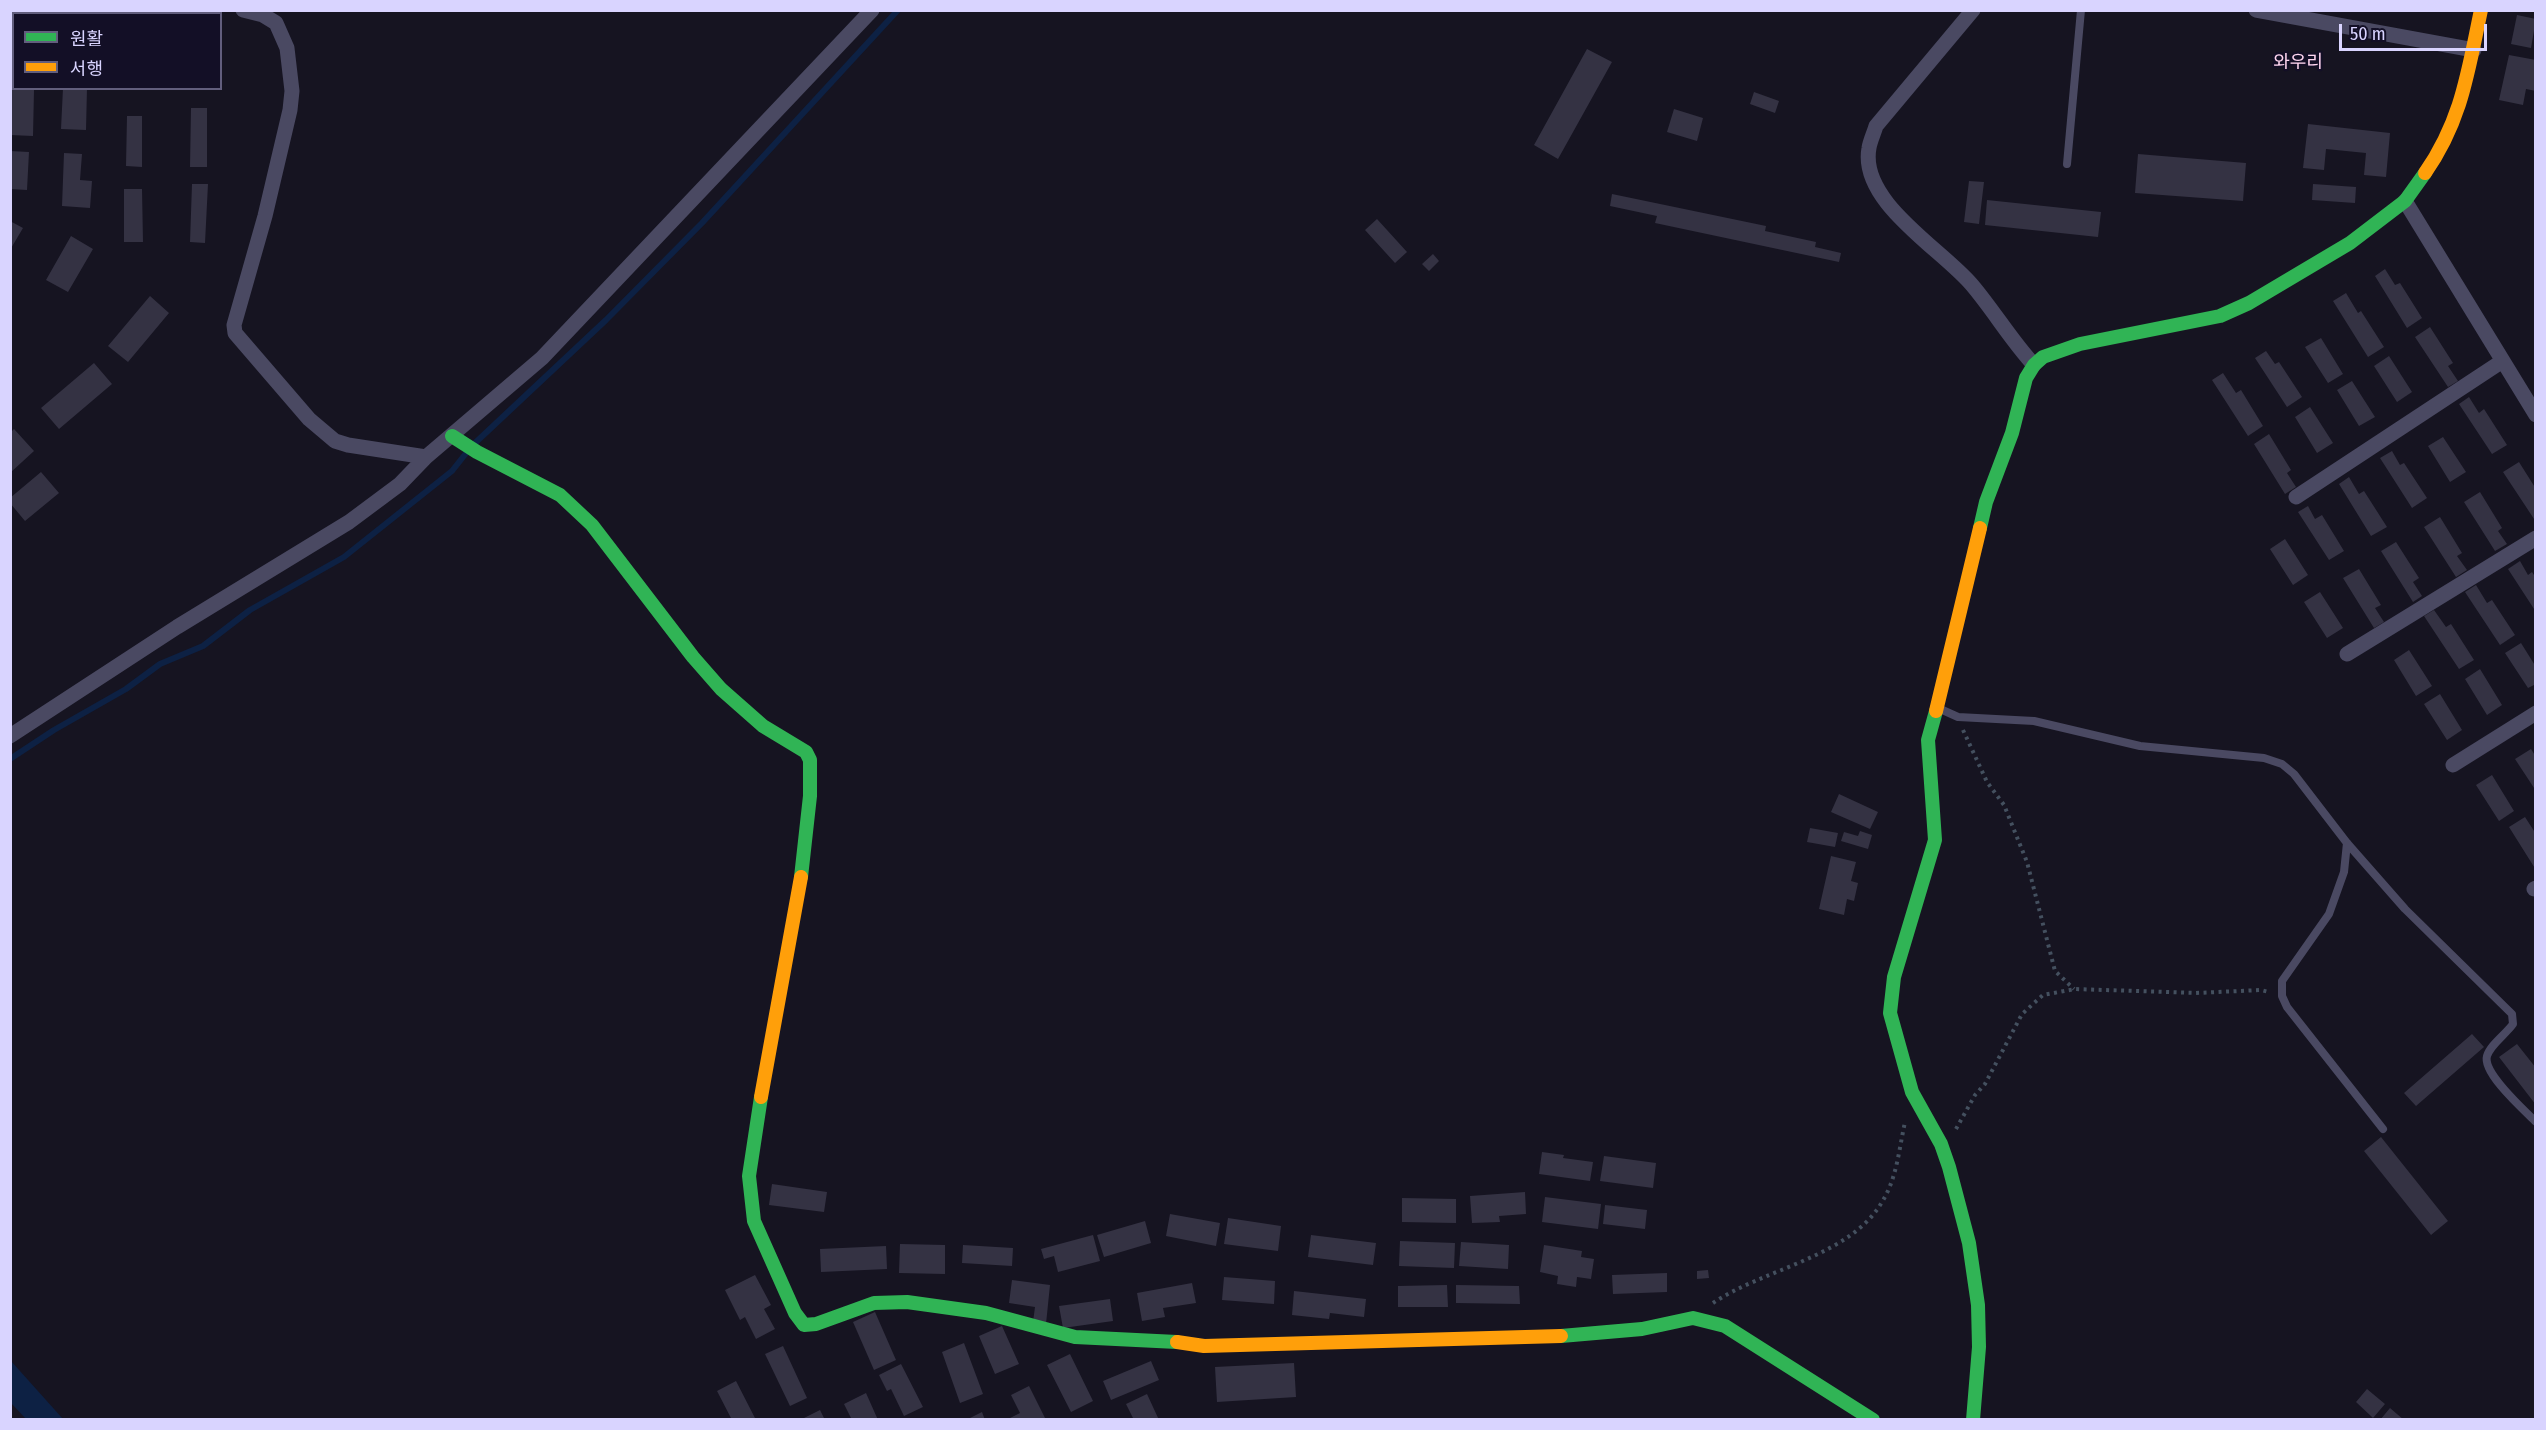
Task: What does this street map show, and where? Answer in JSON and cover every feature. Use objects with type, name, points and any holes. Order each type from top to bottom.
[{"type":"street","points":[[243,10],[263,15],[276,23],[287,48],[292,91],[290,110],[265,216],[234,325],[235,333],[309,419],[335,441],[426,457]]},
{"type":"street","points":[[10,736],[177,627],[349,522],[400,484],[426,457],[542,358],[576,324],[872,10]]},
{"type":"street","points":[[1973,10],[1876,126],[1868,150],[1872,174],[1882,197],[1897,216],[1973,286],[2011,339],[2034,365]]},
{"type":"street","points":[[2256,10],[2474,50]]},
{"type":"street","points":[[1973,1419],[1979,1347],[1978,1305],[1969,1243],[1944,1153],[1912,1092],[1890,1013],[1892,993],[1935,840],[1928,740],[1930,728],[1937,708],[1986,502],[2012,433],[2026,378],[2034,365],[2043,357],[2080,344],[2220,316],[2257,299],[2350,243],[2405,201],[2438,154],[2453,125],[2474,50],[2481,10]]},
{"type":"street","points":[[2405,201],[2535,415]]},
{"type":"street","points":[[2296,497],[2501,362]]},
{"type":"street","points":[[452,436],[477,452],[560,495],[592,525],[693,657],[721,689],[763,726],[806,752],[810,760],[810,796],[799,899],[767,1053],[749,1176],[754,1221],[795,1313],[804,1325],[816,1324],[848,1311],[874,1304],[907,1302],[986,1313],[1075,1337],[1165,1340],[1204,1346],[1410,1339],[1545,1338],[1642,1329],[1693,1318],[1725,1326],[1873,1419]]},
{"type":"street","points":[[2347,654],[2535,538]]},
{"type":"street","points":[[2453,765],[2535,713]]},
{"type":"lane","points":[[2067,164],[2081,10]]},
{"type":"lane","points":[[1937,708],[1958,717],[2034,721],[2140,746],[2264,758],[2282,764],[2294,774],[2347,843],[2405,909],[2512,1014],[2512,1024],[2487,1055],[2486,1062],[2491,1074],[2535,1122]]},
{"type":"lane","points":[[2347,843],[2344,872],[2329,914],[2282,981],[2282,996],[2288,1007],[2383,1129]]},
{"type":"path","points":[[1958,717],[1973,755],[2004,805],[2027,862],[2055,971],[2075,989]]},
{"type":"path","points":[[1944,1153],[1975,1095],[1985,1084],[2022,1014],[2043,995],[2075,989],[2196,993],[2261,990],[2282,996]]},
{"type":"path","points":[[1693,1318],[1731,1290],[1807,1260],[1844,1239],[1871,1216],[1882,1203],[1893,1178],[1912,1092]]},
{"type":"water","points":[[11,1361],[63,1419],[26,1419],[11,1403]]},
{"type":"building","points":[[77,10],[96,11],[96,12],[76,12]]},
{"type":"building","points":[[2517,15],[2536,19],[2531,48],[2511,44]]},
{"type":"building","points":[[11,25],[12,62],[10,63]]},
{"type":"building","points":[[1587,49],[1612,62],[1558,159],[1534,145]]},
{"type":"building","points":[[2509,55],[2536,60],[2536,91],[2526,89],[2523,105],[2499,100]]},
{"type":"building","points":[[10,89],[34,90],[33,136],[10,135]]},
{"type":"building","points":[[63,90],[87,90],[86,130],[61,129]]},
{"type":"building","points":[[1754,92],[1779,101],[1775,113],[1750,104]]},
{"type":"building","points":[[191,108],[207,108],[207,167],[190,167]]},
{"type":"building","points":[[1674,109],[1703,118],[1697,141],[1667,132]]},
{"type":"building","points":[[127,116],[142,116],[142,167],[126,166]]},
{"type":"building","points":[[2308,124],[2390,133],[2386,177],[2364,175],[2366,153],[2326,149],[2324,170],[2303,168]]},
{"type":"building","points":[[10,151],[29,152],[27,190],[10,189]]},
{"type":"building","points":[[64,153],[82,154],[80,180],[92,181],[90,208],[62,206]]},
{"type":"building","points":[[2138,154],[2246,163],[2243,201],[2135,193]]},
{"type":"building","points":[[1969,181],[1984,182],[1979,224],[1964,222]]},
{"type":"building","points":[[192,184],[208,184],[205,243],[190,242]]},
{"type":"building","points":[[2313,184],[2356,187],[2355,203],[2312,200]]},
{"type":"building","points":[[124,189],[142,189],[143,242],[124,242]]},
{"type":"building","points":[[1612,194],[1766,226],[1765,231],[1816,242],[1815,247],[1841,253],[1839,262],[1655,223],[1657,216],[1610,206]]},
{"type":"building","points":[[1987,200],[2101,212],[2098,237],[1985,225]]},
{"type":"building","points":[[1377,219],[1407,252],[1395,263],[1365,230]]},
{"type":"building","points":[[10,221],[23,228],[10,250]]},
{"type":"building","points":[[71,236],[93,249],[68,292],[46,280]]},
{"type":"building","points":[[1433,254],[1439,261],[1429,271],[1422,264]]},
{"type":"building","points":[[2385,269],[2395,285],[2400,283],[2422,318],[2407,328],[2375,276]]},
{"type":"building","points":[[2346,293],[2358,313],[2361,311],[2384,347],[2368,357],[2333,301]]},
{"type":"building","points":[[150,296],[169,313],[128,362],[108,346]]},
{"type":"building","points":[[2430,327],[2453,363],[2448,366],[2458,381],[2448,387],[2415,337]]},
{"type":"building","points":[[2321,338],[2343,374],[2328,383],[2305,347]]},
{"type":"building","points":[[2266,351],[2275,364],[2279,362],[2302,397],[2287,407],[2255,358]]},
{"type":"building","points":[[2389,356],[2412,392],[2397,402],[2374,366]]},
{"type":"building","points":[[94,363],[112,384],[59,429],[41,408]]},
{"type":"building","points":[[2223,373],[2236,393],[2241,390],[2263,426],[2248,436],[2212,380]]},
{"type":"building","points":[[2352,381],[2375,417],[2359,426],[2337,390]]},
{"type":"building","points":[[2469,397],[2479,413],[2484,409],[2507,445],[2492,454],[2459,404]]},
{"type":"building","points":[[2310,407],[2333,443],[2317,453],[2295,417]]},
{"type":"building","points":[[14,429],[34,451],[10,473],[10,433]]},
{"type":"building","points":[[2269,434],[2291,470],[2287,473],[2296,487],[2285,494],[2254,444]]},
{"type":"building","points":[[2443,437],[2466,472],[2450,482],[2428,446]]},
{"type":"building","points":[[2392,451],[2400,465],[2404,463],[2427,498],[2412,508],[2380,458]]},
{"type":"building","points":[[2519,462],[2536,489],[2536,522],[2503,472]]},
{"type":"building","points":[[41,472],[59,493],[25,521],[10,503],[10,498]]},
{"type":"building","points":[[2349,477],[2359,494],[2364,491],[2387,527],[2371,536],[2339,484]]},
{"type":"building","points":[[2480,492],[2502,528],[2498,531],[2507,544],[2495,551],[2464,502]]},
{"type":"building","points":[[2308,506],[2315,519],[2322,515],[2344,551],[2329,560],[2298,512]]},
{"type":"building","points":[[2440,517],[2462,553],[2457,556],[2467,570],[2456,577],[2424,527]]},
{"type":"building","points":[[2285,539],[2308,575],[2293,585],[2270,549]]},
{"type":"building","points":[[2396,542],[2419,578],[2413,582],[2422,596],[2413,602],[2381,551]]},
{"type":"building","points":[[2520,561],[2528,575],[2532,572],[2536,578],[2536,612],[2508,569]]},
{"type":"building","points":[[2359,569],[2381,605],[2375,608],[2384,622],[2374,628],[2343,578]]},
{"type":"building","points":[[2476,585],[2487,603],[2492,600],[2515,635],[2500,645],[2465,592]]},
{"type":"building","points":[[2320,592],[2343,628],[2327,638],[2304,602]]},
{"type":"building","points":[[2434,610],[2446,627],[2451,624],[2474,660],[2459,669],[2424,616]]},
{"type":"building","points":[[2521,643],[2536,667],[2536,684],[2528,688],[2505,653]]},
{"type":"building","points":[[2409,650],[2432,686],[2416,696],[2394,660]]},
{"type":"building","points":[[2480,669],[2502,705],[2487,715],[2465,679]]},
{"type":"building","points":[[2440,694],[2462,730],[2447,740],[2424,704]]},
{"type":"building","points":[[2531,749],[2536,757],[2536,791],[2515,759]]},
{"type":"building","points":[[2492,775],[2514,811],[2499,821],[2476,785]]},
{"type":"building","points":[[1839,794],[1878,812],[1870,829],[1831,812]]},
{"type":"building","points":[[2525,817],[2536,834],[2536,870],[2509,827]]},
{"type":"building","points":[[1810,828],[1838,833],[1835,847],[1807,842]]},
{"type":"building","points":[[1860,831],[1872,835],[1868,849],[1841,841],[1844,832],[1858,836]]},
{"type":"building","points":[[1831,856],[1856,862],[1851,881],[1858,883],[1854,901],[1847,899],[1844,915],[1819,909]]},
{"type":"building","points":[[2472,1034],[2484,1047],[2416,1106],[2404,1093]]},
{"type":"building","points":[[2517,1044],[2536,1068],[2536,1105],[2499,1057]]},
{"type":"building","points":[[2381,1137],[2448,1221],[2431,1235],[2364,1151]]},
{"type":"building","points":[[1542,1152],[1564,1155],[1563,1158],[1593,1162],[1590,1181],[1539,1174]]},
{"type":"building","points":[[1604,1156],[1656,1163],[1653,1188],[1600,1181]]},
{"type":"building","points":[[772,1184],[827,1192],[824,1212],[769,1205]]},
{"type":"building","points":[[1525,1192],[1526,1214],[1499,1216],[1500,1222],[1472,1223],[1470,1196]]},
{"type":"building","points":[[1545,1197],[1601,1204],[1598,1229],[1542,1222]]},
{"type":"building","points":[[1402,1198],[1456,1199],[1456,1223],[1402,1222]]},
{"type":"building","points":[[1605,1205],[1647,1210],[1645,1229],[1603,1224]]},
{"type":"building","points":[[1170,1214],[1220,1223],[1216,1246],[1166,1236]]},
{"type":"building","points":[[1228,1218],[1281,1226],[1278,1251],[1224,1244]]},
{"type":"building","points":[[1145,1221],[1151,1243],[1104,1257],[1097,1235]]},
{"type":"building","points":[[1093,1235],[1100,1261],[1058,1272],[1054,1256],[1044,1259],[1041,1249]]},
{"type":"building","points":[[1311,1235],[1376,1243],[1373,1265],[1308,1257]]},
{"type":"building","points":[[1400,1241],[1455,1243],[1454,1268],[1399,1266]]},
{"type":"building","points":[[1461,1242],[1509,1245],[1508,1269],[1459,1266]]},
{"type":"building","points":[[900,1244],[945,1245],[945,1274],[899,1273]]},
{"type":"building","points":[[963,1245],[1013,1248],[1012,1266],[962,1263]]},
{"type":"building","points":[[1544,1245],[1582,1251],[1581,1257],[1594,1259],[1591,1279],[1577,1277],[1576,1287],[1557,1284],[1558,1276],[1540,1272]]},
{"type":"building","points":[[886,1246],[887,1269],[821,1272],[820,1249]]},
{"type":"building","points":[[1708,1270],[1709,1278],[1697,1279],[1697,1271]]},
{"type":"building","points":[[1667,1273],[1667,1292],[1613,1294],[1612,1275]]},
{"type":"building","points":[[755,1275],[771,1305],[764,1309],[775,1329],[756,1339],[745,1317],[740,1320],[725,1290]]},
{"type":"building","points":[[1224,1277],[1275,1281],[1274,1304],[1222,1300]]},
{"type":"building","points":[[1012,1280],[1050,1285],[1046,1324],[1033,1322],[1035,1307],[1009,1303]]},
{"type":"building","points":[[1192,1283],[1196,1303],[1163,1308],[1165,1317],[1142,1321],[1137,1293]]},
{"type":"building","points":[[1447,1285],[1448,1307],[1398,1307],[1398,1286]]},
{"type":"building","points":[[1456,1285],[1519,1286],[1520,1304],[1456,1303]]},
{"type":"building","points":[[1294,1291],[1366,1299],[1364,1317],[1330,1313],[1329,1319],[1292,1315]]},
{"type":"building","points":[[1110,1299],[1113,1321],[1063,1328],[1059,1306]]},
{"type":"building","points":[[875,1312],[896,1360],[874,1370],[853,1322]]},
{"type":"building","points":[[1002,1326],[1019,1364],[995,1374],[979,1336]]},
{"type":"building","points":[[964,1343],[983,1394],[960,1403],[942,1352]]},
{"type":"building","points":[[783,1346],[807,1398],[790,1406],[765,1354]]},
{"type":"building","points":[[1070,1354],[1093,1401],[1071,1412],[1047,1365]]},
{"type":"building","points":[[1151,1361],[1159,1380],[1111,1400],[1103,1381]]},
{"type":"building","points":[[1294,1363],[1296,1397],[1217,1402],[1215,1367]]},
{"type":"building","points":[[901,1364],[923,1407],[904,1416],[891,1389],[887,1391],[879,1375]]},
{"type":"building","points":[[736,1381],[756,1420],[732,1420],[717,1391]]},
{"type":"building","points":[[1029,1386],[1046,1420],[1010,1418],[1020,1413],[1011,1395]]},
{"type":"building","points":[[2367,1389],[2385,1404],[2373,1418],[2356,1402]]},
{"type":"building","points":[[866,1393],[878,1420],[852,1420],[844,1404]]},
{"type":"building","points":[[1147,1394],[1159,1420],[1134,1420],[1126,1404]]},
{"type":"building","points":[[2390,1408],[2404,1420],[2380,1420]]},
{"type":"building","points":[[820,1410],[825,1420],[800,1420]]},
{"type":"building","points":[[982,1412],[985,1420],[966,1420]]},
{"type":"waterway","points":[[475,443],[606,320],[702,223],[898,10]]},
{"type":"waterway","points":[[10,759],[54,730],[126,689],[160,664],[203,646],[250,610],[344,557],[452,471],[467,452]]},
{"type":"traffic: fast","points":[[1980,528],[1986,502],[2012,433],[2026,378],[2034,365],[2043,357],[2080,344],[2220,316],[2249,303],[2350,243],[2405,201],[2425,173]]},
{"type":"traffic: fast","points":[[452,436],[477,452],[560,495],[592,525],[693,657],[721,689],[763,726],[806,752],[810,760],[810,796],[801,877]]},
{"type":"traffic: fast","points":[[1936,711],[1928,740],[1935,840],[1894,977],[1890,1013],[1912,1092],[1941,1144],[1949,1167],[1969,1243],[1978,1305],[1979,1347],[1973,1420]]},
{"type":"traffic: fast","points":[[761,1097],[749,1176],[754,1221],[795,1313],[804,1325],[816,1324],[874,1303],[907,1302],[986,1313],[1075,1337],[1177,1342]]},
{"type":"traffic: fast","points":[[1561,1336],[1642,1329],[1693,1318],[1725,1326],[1873,1420]]},
{"type":"traffic: slow","points":[[2425,173],[2448,134],[2456,114],[2481,10]]},
{"type":"traffic: slow","points":[[1936,711],[1980,528]]},
{"type":"traffic: slow","points":[[761,1097],[801,877]]},
{"type":"traffic: slow","points":[[1177,1342],[1204,1346],[1561,1336]]},
{"type":"district","name":"와우리","points":[[2298,63]]}]
